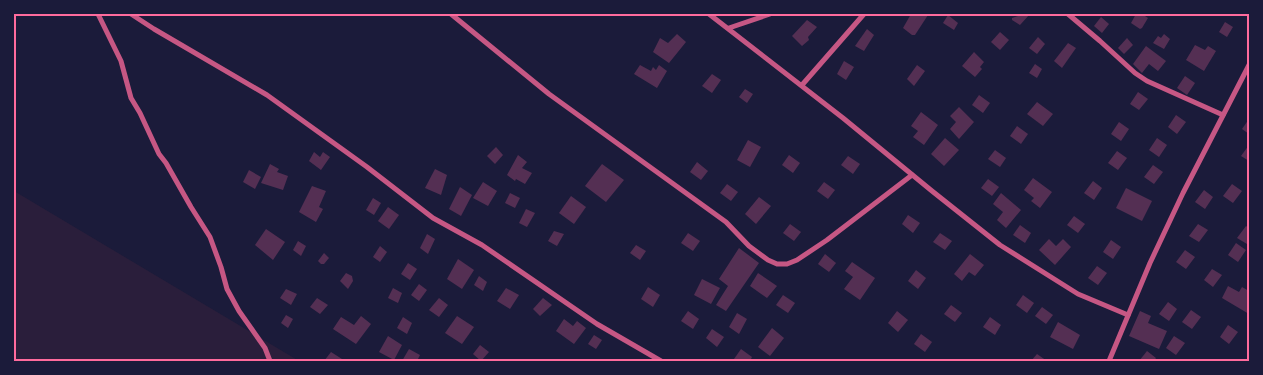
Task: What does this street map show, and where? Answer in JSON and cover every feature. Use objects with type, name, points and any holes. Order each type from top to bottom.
[{"type":"street","points":[[98,14],[121,61],[131,98],[144,120],[159,154],[210,237],[227,289],[239,311],[265,348],[270,361]]},
{"type":"street","points":[[131,14],[267,95],[367,167],[433,218],[482,244],[596,324],[661,361]]},
{"type":"street","points":[[450,14],[549,94],[726,222],[749,246],[768,260],[777,264],[787,264],[797,260],[827,240],[912,175]]},
{"type":"street","points":[[709,14],[802,85],[1000,245],[1078,294],[1128,315]]},
{"type":"street","points":[[728,28],[770,14]]},
{"type":"street","points":[[802,85],[864,14]]},
{"type":"street","points":[[1068,14],[1134,73],[1147,81],[1223,115]]},
{"type":"street","points":[[1108,361],[1150,263],[1183,193],[1249,65]]},
{"type":"shaded area","points":[[14,191],[299,361],[14,361]]},
{"type":"building","points":[[911,14],[928,15],[915,35],[912,35],[903,28]]},
{"type":"building","points":[[1016,14],[1030,14],[1020,25],[1012,20],[1012,18],[1018,16]]},
{"type":"building","points":[[1136,14],[1142,14],[1148,18],[1140,29],[1131,23]]},
{"type":"building","points":[[948,15],[958,23],[954,30],[943,23]]},
{"type":"building","points":[[1101,17],[1109,24],[1102,33],[1094,26]]},
{"type":"building","points":[[807,20],[817,27],[808,37],[809,40],[802,46],[792,36]]},
{"type":"building","points":[[1225,22],[1233,27],[1227,37],[1219,32]]},
{"type":"building","points":[[867,29],[874,35],[864,51],[855,46]]},
{"type":"building","points":[[1000,32],[1009,40],[1000,50],[991,42]]},
{"type":"building","points":[[677,34],[686,42],[669,63],[653,52],[660,38],[668,43]]},
{"type":"building","points":[[1164,34],[1170,39],[1164,49],[1153,43],[1158,36],[1161,38]]},
{"type":"building","points":[[1038,37],[1045,44],[1037,54],[1029,48]]},
{"type":"building","points":[[1127,38],[1133,45],[1124,54],[1118,48]]},
{"type":"building","points":[[1068,43],[1076,48],[1062,68],[1054,61]]},
{"type":"building","points":[[1195,45],[1205,50],[1208,46],[1216,51],[1204,71],[1186,60]]},
{"type":"building","points":[[1146,46],[1166,61],[1158,71],[1149,64],[1142,73],[1133,64]]},
{"type":"building","points":[[974,52],[984,62],[980,67],[982,69],[975,77],[962,66]]},
{"type":"building","points":[[844,61],[854,67],[846,80],[837,74]]},
{"type":"building","points":[[1035,64],[1042,69],[1037,78],[1029,73]]},
{"type":"building","points":[[640,65],[651,71],[653,67],[656,70],[659,65],[667,71],[657,88],[634,74]]},
{"type":"building","points":[[917,65],[925,71],[914,86],[907,79]]},
{"type":"building","points":[[712,74],[721,80],[712,93],[702,86]]},
{"type":"building","points":[[1185,76],[1195,83],[1187,95],[1177,88]]},
{"type":"building","points":[[745,89],[753,94],[747,103],[739,97]]},
{"type":"building","points":[[1138,92],[1148,99],[1139,110],[1130,104]]},
{"type":"building","points":[[979,95],[990,103],[983,113],[972,105]]},
{"type":"building","points":[[1037,102],[1053,114],[1043,126],[1027,114]]},
{"type":"building","points":[[959,107],[974,122],[959,139],[950,129],[956,122],[950,116]]},
{"type":"building","points":[[921,112],[938,125],[924,145],[913,137],[918,131],[911,126]]},
{"type":"building","points":[[1176,115],[1186,122],[1177,134],[1168,127]]},
{"type":"building","points":[[1249,119],[1249,134],[1242,129]]},
{"type":"building","points":[[1119,122],[1129,129],[1121,141],[1111,134]]},
{"type":"building","points":[[1017,126],[1028,134],[1021,144],[1010,136]]},
{"type":"building","points":[[945,138],[959,150],[944,166],[931,154]]},
{"type":"building","points":[[1157,138],[1167,145],[1159,157],[1149,150]]},
{"type":"building","points":[[748,140],[761,147],[750,167],[737,160]]},
{"type":"building","points":[[1249,145],[1249,161],[1241,156]]},
{"type":"building","points":[[496,147],[503,155],[495,164],[487,156]]},
{"type":"building","points":[[995,150],[1006,158],[1000,167],[988,159]]},
{"type":"building","points":[[1117,151],[1127,158],[1118,170],[1108,163]]},
{"type":"building","points":[[314,152],[320,157],[323,152],[330,157],[321,170],[309,161]]},
{"type":"building","points":[[518,155],[527,162],[522,168],[532,173],[525,184],[516,179],[515,181],[507,175]]},
{"type":"building","points":[[789,155],[800,163],[793,173],[782,165]]},
{"type":"building","points":[[848,156],[860,164],[853,174],[841,165]]},
{"type":"building","points":[[697,162],[708,171],[701,180],[690,172]]},
{"type":"building","points":[[270,164],[279,169],[277,172],[288,176],[283,190],[261,183]]},
{"type":"building","points":[[602,164],[624,180],[606,202],[585,186]]},
{"type":"building","points":[[1153,165],[1163,172],[1154,184],[1144,177]]},
{"type":"building","points":[[435,169],[447,175],[441,195],[425,188]]},
{"type":"building","points":[[249,170],[261,177],[255,189],[243,182]]},
{"type":"building","points":[[1033,178],[1052,192],[1040,208],[1031,201],[1034,198],[1024,190]]},
{"type":"building","points":[[988,179],[999,187],[992,196],[981,188]]},
{"type":"building","points":[[1093,181],[1102,188],[1094,200],[1084,193]]},
{"type":"building","points":[[483,182],[497,191],[488,206],[473,198]]},
{"type":"building","points":[[824,182],[835,190],[828,199],[817,191]]},
{"type":"building","points":[[727,184],[738,192],[731,201],[720,193]]},
{"type":"building","points":[[1232,184],[1242,191],[1233,203],[1223,196]]},
{"type":"building","points":[[312,186],[326,191],[319,207],[323,209],[316,222],[299,212]]},
{"type":"building","points":[[460,187],[472,195],[461,216],[449,209]]},
{"type":"building","points":[[1126,188],[1152,201],[1142,221],[1116,208]]},
{"type":"building","points":[[1204,190],[1213,197],[1205,209],[1195,202]]},
{"type":"building","points":[[510,193],[520,198],[515,208],[505,203]]},
{"type":"building","points":[[1001,193],[1021,210],[1006,228],[997,220],[1003,212],[993,204]]},
{"type":"building","points":[[571,196],[586,207],[574,224],[559,213]]},
{"type":"building","points":[[759,197],[771,206],[756,224],[745,214]]},
{"type":"building","points":[[373,198],[381,203],[374,215],[366,210]]},
{"type":"building","points":[[388,207],[399,215],[389,229],[378,221]]},
{"type":"building","points":[[526,209],[535,213],[527,227],[519,223]]},
{"type":"building","points":[[908,215],[920,223],[913,233],[902,224]]},
{"type":"building","points":[[1074,216],[1085,224],[1078,233],[1067,225]]},
{"type":"building","points":[[790,224],[801,232],[794,241],[783,233]]},
{"type":"building","points":[[1198,224],[1208,230],[1199,242],[1189,236]]},
{"type":"building","points":[[1020,225],[1031,233],[1025,243],[1013,235]]},
{"type":"building","points":[[1246,226],[1249,228],[1249,242],[1247,244],[1237,238]]},
{"type":"building","points":[[266,229],[285,242],[273,260],[255,245]]},
{"type":"building","points":[[554,231],[564,234],[557,246],[548,241]]},
{"type":"building","points":[[688,233],[700,241],[693,251],[681,243]]},
{"type":"building","points":[[940,233],[952,241],[945,250],[933,242]]},
{"type":"building","points":[[427,234],[435,239],[428,254],[420,248]]},
{"type":"building","points":[[1049,239],[1056,246],[1063,239],[1071,247],[1055,265],[1039,250]]},
{"type":"building","points":[[1111,240],[1121,247],[1113,259],[1103,252]]},
{"type":"building","points":[[298,241],[306,246],[301,256],[293,250]]},
{"type":"building","points":[[1236,243],[1246,250],[1238,262],[1228,255]]},
{"type":"building","points":[[636,245],[646,251],[640,260],[630,253]]},
{"type":"building","points":[[380,246],[387,252],[380,262],[373,257]]},
{"type":"building","points":[[739,248],[759,263],[726,311],[716,305],[728,286],[719,279]]},
{"type":"building","points":[[1185,250],[1195,257],[1186,269],[1176,262]]},
{"type":"building","points":[[324,253],[329,258],[324,264],[321,264],[318,261]]},
{"type":"building","points":[[825,254],[836,263],[829,272],[818,264]]},
{"type":"building","points":[[970,254],[984,265],[975,276],[969,272],[962,281],[954,274]]},
{"type":"building","points":[[458,259],[474,270],[462,289],[447,279]]},
{"type":"building","points":[[852,262],[875,278],[860,300],[844,289],[853,277],[845,271]]},
{"type":"building","points":[[408,263],[417,269],[410,280],[401,274]]},
{"type":"building","points":[[1097,266],[1107,273],[1098,285],[1088,278]]},
{"type":"building","points":[[1212,269],[1222,275],[1213,287],[1204,280]]},
{"type":"building","points":[[916,270],[926,278],[918,289],[908,281]]},
{"type":"building","points":[[346,273],[352,276],[353,281],[348,289],[340,281]]},
{"type":"building","points":[[758,273],[777,286],[767,298],[750,286]]},
{"type":"building","points":[[479,276],[487,282],[483,291],[474,285]]},
{"type":"building","points":[[702,279],[720,288],[711,304],[694,295]]},
{"type":"building","points":[[419,284],[427,290],[419,301],[411,295]]},
{"type":"building","points":[[1228,286],[1239,292],[1242,287],[1249,291],[1249,314],[1222,298]]},
{"type":"building","points":[[648,287],[660,295],[653,307],[641,299]]},
{"type":"building","points":[[393,288],[402,293],[398,303],[388,298]]},
{"type":"building","points":[[506,288],[519,295],[510,309],[497,301]]},
{"type":"building","points":[[286,289],[297,294],[291,305],[280,298]]},
{"type":"building","points":[[783,295],[795,303],[788,313],[776,305]]},
{"type":"building","points":[[1023,295],[1034,303],[1027,313],[1016,305]]},
{"type":"building","points":[[317,298],[328,305],[320,314],[310,307]]},
{"type":"building","points":[[439,298],[448,305],[439,317],[429,310]]},
{"type":"building","points":[[543,298],[552,305],[540,316],[533,309]]},
{"type":"building","points":[[1168,302],[1177,309],[1169,321],[1159,314]]},
{"type":"building","points":[[951,305],[962,313],[955,322],[944,314]]},
{"type":"building","points":[[1042,307],[1053,315],[1046,324],[1035,316]]},
{"type":"building","points":[[1191,310],[1201,317],[1192,329],[1182,322]]},
{"type":"building","points":[[688,311],[699,319],[693,329],[681,321]]},
{"type":"building","points":[[897,311],[908,320],[898,332],[888,323]]},
{"type":"building","points":[[1140,311],[1151,316],[1148,323],[1167,331],[1159,349],[1129,336]]},
{"type":"building","points":[[737,313],[747,319],[739,334],[729,327]]},
{"type":"building","points":[[286,315],[293,319],[288,328],[281,323]]},
{"type":"building","points":[[361,316],[371,324],[356,344],[333,329],[341,317],[354,325]]},
{"type":"building","points":[[457,316],[474,327],[462,344],[445,333]]},
{"type":"building","points":[[403,317],[412,323],[407,334],[397,328]]},
{"type":"building","points":[[990,317],[1001,325],[995,335],[983,327]]},
{"type":"building","points":[[564,319],[573,326],[577,321],[586,328],[574,344],[556,331]]},
{"type":"building","points":[[1058,322],[1080,335],[1073,349],[1050,337]]},
{"type":"building","points":[[1228,325],[1238,332],[1229,344],[1220,337]]},
{"type":"building","points":[[772,328],[784,338],[770,356],[758,347]]},
{"type":"building","points":[[712,329],[724,337],[717,347],[706,338]]},
{"type":"building","points":[[921,334],[932,342],[925,352],[914,344]]},
{"type":"building","points":[[594,335],[602,340],[596,349],[588,344]]},
{"type":"building","points":[[388,336],[402,345],[394,360],[379,352]]},
{"type":"building","points":[[1174,336],[1185,343],[1176,355],[1166,348]]},
{"type":"building","points":[[480,345],[489,352],[481,361],[473,354]]},
{"type":"building","points":[[409,349],[420,355],[417,361],[402,361]]},
{"type":"building","points":[[741,349],[752,357],[750,361],[737,361],[734,359]]},
{"type":"building","points":[[1147,351],[1156,358],[1154,361],[1139,361]]},
{"type":"building","points":[[331,352],[342,359],[340,361],[324,361]]},
{"type":"building","points":[[1037,354],[1047,361],[1031,361]]}]
